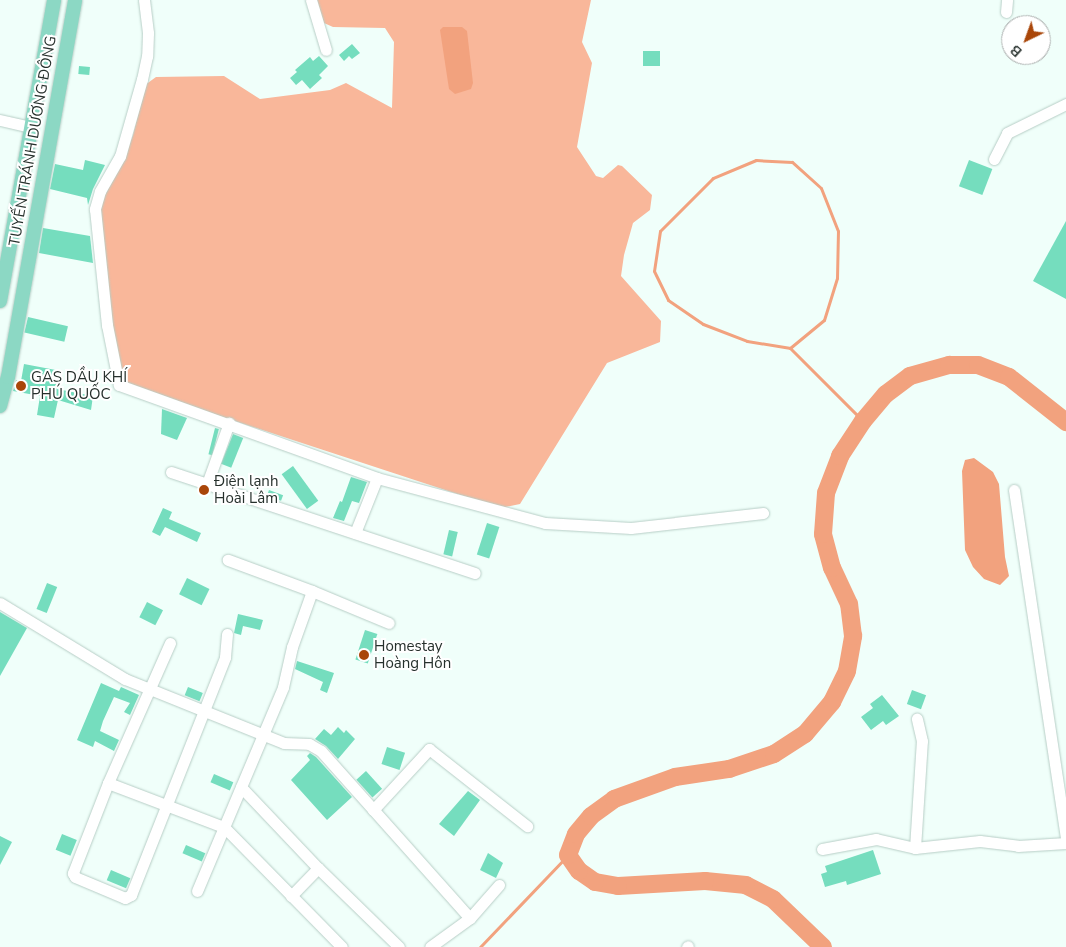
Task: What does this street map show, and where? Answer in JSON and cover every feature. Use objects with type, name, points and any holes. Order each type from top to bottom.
[{"type":"main road","name":"TUYẾN TRÁNH DƯƠNG ĐÔNG","points":[[0,301],[54,0]]},
{"type":"main road","name":"TUYẾN TRÁNH DƯƠNG ĐÔNG","points":[[0,406],[8,377],[75,0]]},
{"type":"street","points":[[144,0],[148,33],[147,56],[142,79],[120,156],[100,191],[95,209],[107,325],[116,382],[121,386],[229,423],[377,478],[545,523],[631,528],[762,513]]},
{"type":"street","points":[[311,0],[326,50]]},
{"type":"street","points":[[994,159],[1007,133],[1066,104]]},
{"type":"street","points":[[0,120],[32,128]]},
{"type":"street","points":[[208,484],[229,423]]},
{"type":"street","points":[[171,472],[475,573]]},
{"type":"street","points":[[355,533],[377,478]]},
{"type":"street","points":[[1014,490],[1066,839]]},
{"type":"street","points":[[228,560],[312,591],[390,623]]},
{"type":"street","points":[[197,891],[283,687],[292,647],[312,591]]},
{"type":"street","points":[[0,603],[105,668],[150,690],[284,743],[309,744],[321,750],[470,918]]},
{"type":"street","points":[[170,642],[108,783],[73,873],[75,877],[125,898],[130,895],[225,657],[227,634]]},
{"type":"street","points":[[914,848],[922,742],[917,719]]},
{"type":"street","points":[[373,810],[429,749],[527,826]]},
{"type":"street","points":[[108,783],[224,827],[342,947]]},
{"type":"street","points":[[241,787],[318,868],[399,947]]},
{"type":"street","points":[[822,850],[876,839],[914,848],[980,841],[1018,846],[1066,843]]},
{"type":"street","points":[[291,896],[318,868]]},
{"type":"street","points":[[430,947],[470,918],[499,885]]},
{"type":"shaded area","points":[[316,0],[591,0],[582,42],[592,63],[577,147],[596,176],[603,178],[618,165],[622,166],[652,195],[650,210],[633,223],[624,255],[621,276],[661,321],[660,342],[607,363],[520,504],[500,508],[134,388],[124,382],[119,375],[100,220],[102,200],[124,159],[133,135],[145,85],[156,77],[224,76],[260,99],[330,90],[346,83],[392,108],[394,42],[385,28],[333,27],[324,23]]},
{"type":"shaded area","points":[[443,27],[462,27],[467,31],[473,83],[471,89],[455,94],[449,89],[440,30]]},
{"type":"shaded area","points":[[974,458],[993,472],[999,484],[1005,557],[1009,576],[1000,585],[984,579],[973,567],[965,550],[962,471],[965,460]]},
{"type":"building","points":[[352,44],[360,53],[352,59],[349,56],[344,61],[339,55]]},
{"type":"building","points":[[643,51],[660,51],[660,66],[643,66]]},
{"type":"building","points":[[319,56],[328,66],[319,75],[322,78],[310,89],[302,80],[296,85],[290,78],[297,72],[295,70],[310,57],[313,61]]},
{"type":"building","points":[[79,66],[90,67],[89,75],[78,74]]},
{"type":"building","points":[[85,160],[105,165],[93,189],[88,205],[87,198],[50,189],[55,164],[83,170]]},
{"type":"building","points":[[969,160],[992,169],[982,195],[959,186]]},
{"type":"building","points":[[1066,221],[1066,299],[1033,281]]},
{"type":"building","points":[[43,228],[90,236],[93,263],[39,253]]},
{"type":"building","points":[[28,317],[68,326],[64,342],[24,333]]},
{"type":"building","points":[[24,364],[61,371],[57,389],[93,396],[91,410],[58,400],[54,418],[37,415],[40,396],[13,391],[16,380],[21,381]]},
{"type":"building","points":[[162,409],[187,418],[177,440],[161,434]]},
{"type":"building","points":[[215,428],[219,429],[212,455],[208,454]]},
{"type":"building","points":[[233,434],[243,438],[231,468],[221,464]]},
{"type":"building","points":[[293,466],[318,501],[307,509],[282,474]]},
{"type":"building","points":[[351,477],[367,482],[359,503],[352,501],[344,521],[333,518],[340,501],[342,502]]},
{"type":"building","points":[[269,490],[283,495],[281,501],[267,496]]},
{"type":"building","points":[[163,508],[172,512],[169,519],[201,533],[197,542],[165,527],[160,536],[152,532]]},
{"type":"building","points":[[487,523],[499,527],[489,558],[477,554]]},
{"type":"building","points":[[449,530],[458,532],[452,556],[443,554]]},
{"type":"building","points":[[187,578],[209,589],[202,605],[179,594]]},
{"type":"building","points":[[47,583],[57,587],[47,613],[37,609]]},
{"type":"building","points":[[147,602],[163,610],[155,625],[139,617]]},
{"type":"building","points":[[0,612],[27,628],[0,676]]},
{"type":"building","points":[[238,614],[263,620],[260,630],[243,626],[241,635],[234,633]]},
{"type":"building","points":[[365,630],[377,634],[368,663],[355,659]]},
{"type":"building","points":[[297,661],[334,673],[327,693],[320,690],[323,682],[295,669]]},
{"type":"building","points":[[101,683],[119,691],[121,687],[139,695],[130,715],[124,712],[130,703],[114,697],[103,721],[100,731],[119,740],[114,751],[95,741],[93,747],[77,740]]},
{"type":"building","points":[[188,687],[203,693],[199,701],[185,695]]},
{"type":"building","points":[[912,690],[926,695],[921,709],[907,704]]},
{"type":"building","points":[[882,695],[899,716],[886,725],[883,721],[871,730],[861,717],[873,708],[870,704]]},
{"type":"building","points":[[338,727],[344,733],[346,730],[355,739],[338,759],[326,746],[315,739],[324,729],[331,735]]},
{"type":"building","points":[[387,747],[405,753],[400,770],[381,764]]},
{"type":"building","points":[[310,753],[316,757],[352,797],[327,820],[291,780],[310,760],[307,756]]},
{"type":"building","points":[[366,771],[382,789],[372,798],[356,780]]},
{"type":"building","points":[[214,774],[233,782],[230,790],[210,782]]},
{"type":"building","points":[[468,791],[480,800],[454,836],[439,824]]},
{"type":"building","points":[[62,834],[77,840],[70,856],[56,850]]},
{"type":"building","points":[[0,836],[12,842],[0,865]]},
{"type":"building","points":[[186,845],[205,853],[202,861],[182,853]]},
{"type":"building","points":[[873,850],[881,874],[847,885],[846,881],[825,887],[821,874],[827,872],[825,866]]},
{"type":"building","points":[[488,853],[503,863],[496,878],[480,870]]},
{"type":"building","points":[[111,870],[130,878],[126,888],[107,880]]},
{"type":"waterway","points":[[790,348],[824,320],[837,278],[838,231],[821,188],[792,162],[756,160],[713,178],[660,231],[654,271],[668,300],[703,324],[747,341],[790,348],[863,421]]},
{"type":"waterway","points":[[823,947],[773,899],[746,885],[705,881],[618,886],[595,882],[579,871],[568,855],[576,834],[591,816],[614,799],[675,777],[729,769],[774,754],[805,734],[832,702],[847,671],[853,636],[849,604],[832,568],[823,534],[826,493],[840,456],[863,421],[886,394],[910,376],[949,365],[978,365],[1009,377],[1066,422]]},
{"type":"waterway","points":[[480,947],[568,855]]},
{"type":"place","name":"GAS DẦU KHÍ PHÚ QUỐC","points":[[21,386]]},
{"type":"place","name":"Điện lạnh Hoài Lâm","points":[[204,490]]},
{"type":"place","name":"Homestay Hoàng Hôn","points":[[364,655]]}]
